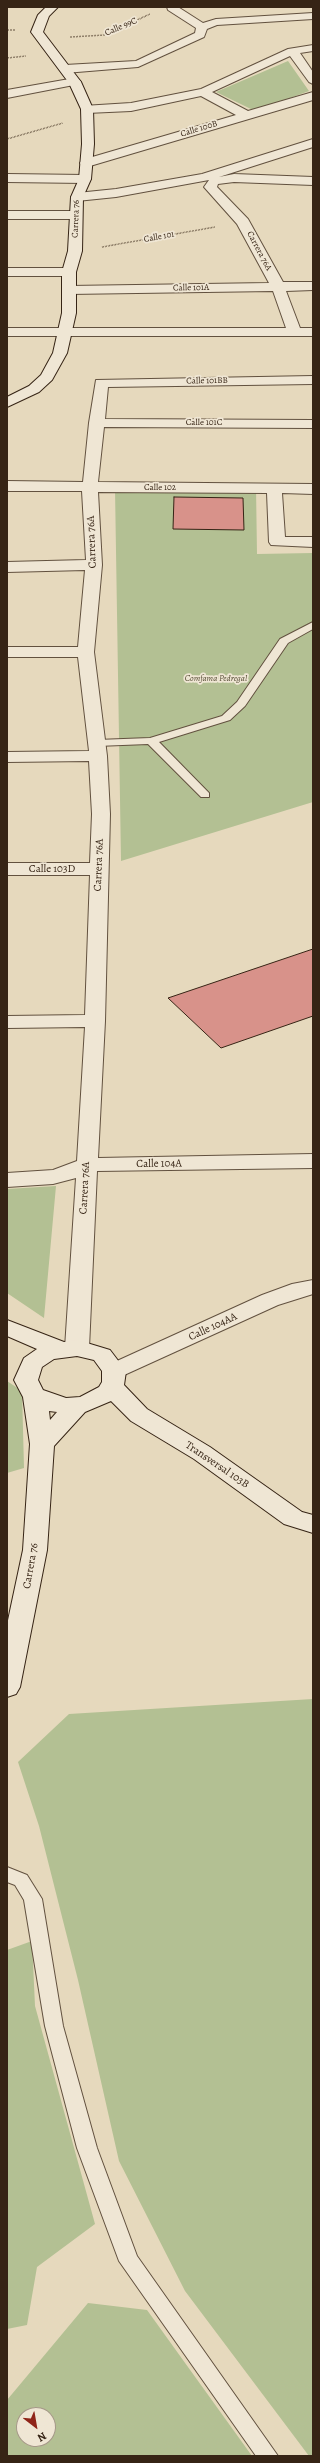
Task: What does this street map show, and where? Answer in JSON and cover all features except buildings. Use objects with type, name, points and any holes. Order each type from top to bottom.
[{"type":"street","points":[[41,38],[37,32],[44,15],[52,7]]},
{"type":"street","points":[[173,7],[202,27]]},
{"type":"street","points":[[202,27],[216,22],[313,16]]},
{"type":"street","points":[[65,69],[138,64],[200,35],[202,27]]},
{"type":"street","name":"Carrera 76","points":[[7,403],[34,389],[47,378],[60,353],[66,332],[69,272],[75,251],[77,197],[85,179],[87,113],[75,82],[41,38]]},
{"type":"street","points":[[87,113],[130,106],[183,94],[203,92],[292,51],[313,48]]},
{"type":"street","points":[[292,51],[313,80]]},
{"type":"street","points":[[7,94],[75,82]]},
{"type":"street","points":[[203,92],[246,115]]},
{"type":"street","name":"Calle 100B","points":[[86,163],[313,96]]},
{"type":"street","points":[[77,197],[116,193],[204,177],[313,143]]},
{"type":"street","points":[[289,151],[301,161]]},
{"type":"street","points":[[7,178],[85,179]]},
{"type":"street","name":"Carrera 76A","points":[[295,332],[278,286],[243,222],[210,187],[214,181],[234,178],[313,181]]},
{"type":"street","points":[[7,215],[76,215]]},
{"type":"street","points":[[7,272],[69,272]]},
{"type":"street","name":"Calle 101A","points":[[68,290],[313,286]]},
{"type":"street","points":[[7,332],[313,332]]},
{"type":"street","name":"Calle 101BB","points":[[101,383],[313,380]]},
{"type":"street","name":"Carrera 76A","points":[[68,1348],[86,1165],[95,1021],[98,869],[101,814],[97,750],[86,652],[94,566],[90,488],[101,383]]},
{"type":"street","name":"Calle 101C","points":[[96,423],[313,424]]},
{"type":"street","name":"Calle 102","points":[[7,486],[313,489]]},
{"type":"street","points":[[274,488],[277,542],[313,542]]},
{"type":"street","points":[[7,567],[94,566]]},
{"type":"street","points":[[7,652],[86,652]]},
{"type":"street","points":[[7,757],[97,750]]},
{"type":"street","name":"Calle 103D","points":[[7,869],[98,869]]},
{"type":"street","points":[[7,1022],[95,1021]]},
{"type":"street","name":"Calle 104A","points":[[7,1180],[53,1177],[70,1173],[86,1165],[313,1161]]},
{"type":"street","name":"Calle 104AA","points":[[113,1379],[270,1300],[300,1289],[313,1287]]},
{"type":"street","points":[[7,1333],[102,1355],[113,1379],[42,1444]]},
{"type":"street","points":[[7,1333],[32,1363]]},
{"type":"street","points":[[68,1348],[39,1357],[32,1363],[26,1380],[29,1388],[35,1396],[54,1404],[84,1404]]},
{"type":"street","name":"Transversal 103B","points":[[113,1379],[139,1415]]},
{"type":"street","name":"Carrera 76","points":[[7,1686],[35,1550],[42,1444],[35,1396]]},
{"type":"street","name":"Transversal 103B","points":[[84,1404],[139,1415],[202,1453],[303,1521]]},
{"type":"lane","points":[[97,750],[151,741],[226,718],[241,704],[284,641],[313,625]]},
{"type":"lane","points":[[151,741],[205,795]]},
{"type":"lane","points":[[7,1874],[21,1880],[33,1899],[54,2026],[87,2148],[130,2261],[268,2456]]},
{"type":"path","name":"Calle 99C","points":[[41,38],[105,35],[151,13],[173,7]]},
{"type":"path","points":[[7,139],[87,113]]},
{"type":"path","name":"Calle 101","points":[[75,251],[243,222]]},
{"type":"green space","points":[[288,61],[309,91],[255,111],[216,92]]},
{"type":"green space","name":"Comfama Pedregal","points":[[256,487],[257,554],[313,553],[313,802],[121,861],[115,489]]},
{"type":"green space","points":[[56,1186],[44,1318],[7,1293],[7,1189]]},
{"type":"green space","points":[[7,1381],[22,1391],[24,1468],[7,1473]]},
{"type":"green space","points":[[313,1699],[313,2456],[309,2456],[185,2291],[119,2161],[78,1980],[39,1826],[18,1762],[69,1714]]},
{"type":"green space","points":[[32,1941],[35,2006],[95,2224],[37,2267],[27,2325],[7,2329],[7,1950]]},
{"type":"green space","points":[[88,2303],[147,2310],[252,2456],[7,2456],[7,2400]]}]
